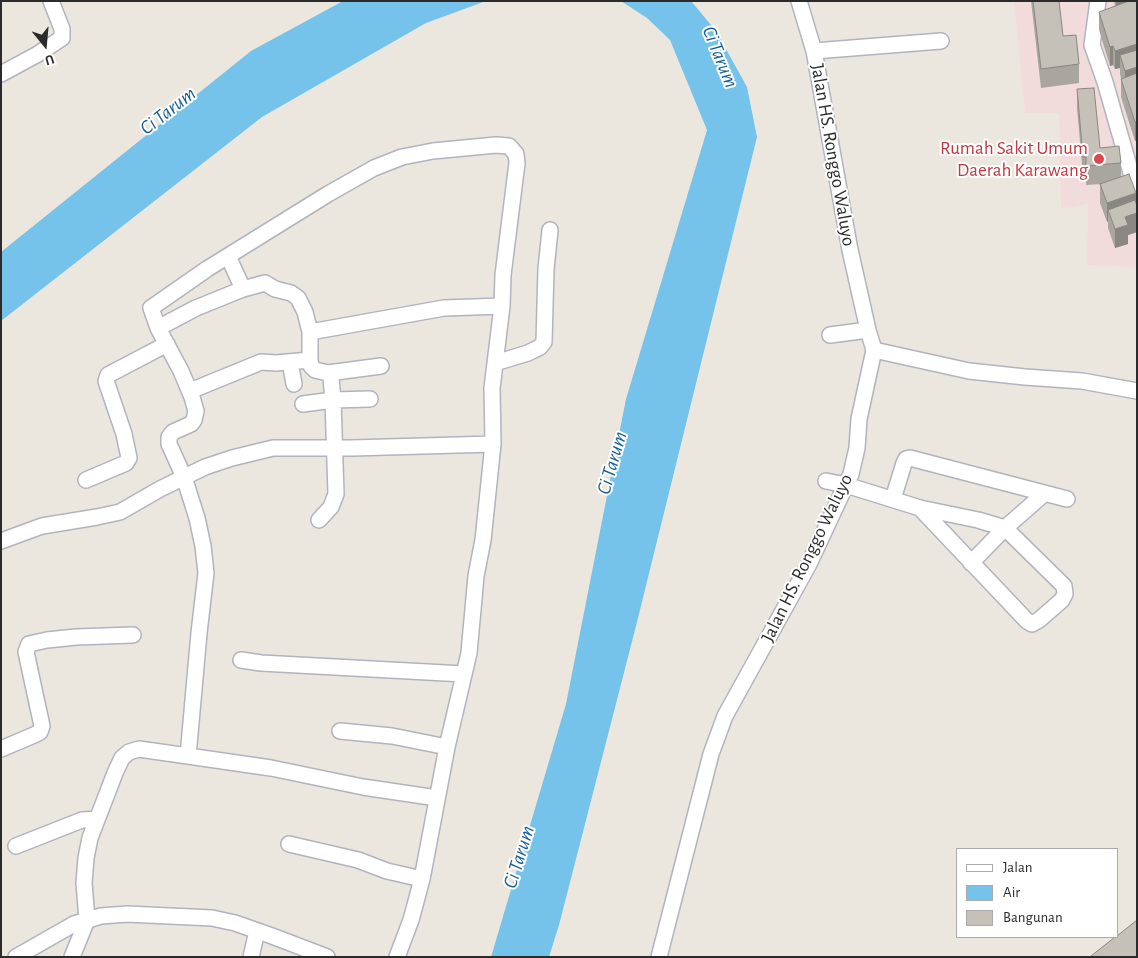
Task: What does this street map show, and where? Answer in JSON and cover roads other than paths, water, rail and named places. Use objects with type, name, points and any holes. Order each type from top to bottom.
[{"type":"street","points":[[1,74],[38,54],[62,38],[62,29],[51,1]]},
{"type":"street","name":"Jalan HS. Ronggo Waluyo","points":[[659,957],[711,754],[725,716],[809,564],[846,485],[857,448],[859,420],[874,350],[850,250],[814,51],[798,1]]},
{"type":"street","points":[[1098,1],[1092,45],[1105,82],[1137,194]]},
{"type":"street","points":[[814,51],[941,41]]},
{"type":"street","points":[[188,756],[206,572],[203,546],[184,477],[168,444],[169,437],[173,432],[191,424],[196,411],[190,391],[158,328],[151,308],[228,256],[328,194],[386,163],[416,153],[496,145],[509,146],[516,154],[517,163],[504,266],[502,306],[492,388],[493,444],[468,653],[447,747],[422,879],[411,920],[397,957]]},
{"type":"street","points":[[495,363],[528,353],[544,342],[546,269],[550,230]]},
{"type":"street","points":[[228,256],[243,289]]},
{"type":"street","points":[[158,328],[196,308],[265,282],[274,289],[291,293],[298,298],[305,312],[310,332],[310,360],[311,366],[315,370],[328,373],[381,366]]},
{"type":"street","points":[[310,332],[444,308],[502,306]]},
{"type":"street","points":[[830,335],[868,330]]},
{"type":"street","points":[[86,480],[126,463],[129,458],[124,434],[106,381],[108,375],[167,344]]},
{"type":"street","points":[[874,350],[969,371],[1082,381],[1137,391]]},
{"type":"street","points":[[190,391],[261,362],[310,360]]},
{"type":"street","points":[[290,362],[294,384]]},
{"type":"street","points":[[319,520],[331,507],[336,494],[333,400],[331,378],[328,373]]},
{"type":"street","points":[[303,404],[333,400],[370,399]]},
{"type":"street","points":[[1,540],[42,526],[120,512],[205,467],[273,448],[493,444]]},
{"type":"street","points":[[893,499],[904,463],[906,459],[910,458],[1067,499]]},
{"type":"street","points":[[826,481],[846,485],[920,508],[1006,528],[1064,586],[1066,594],[1040,620],[1032,624],[1027,621],[920,508]]},
{"type":"street","points":[[971,563],[1045,493]]},
{"type":"street","points":[[1,749],[40,732],[42,726],[26,652],[29,644],[76,637],[133,635]]},
{"type":"street","points":[[241,660],[261,663],[464,674]]},
{"type":"street","points":[[340,731],[392,736],[447,747]]},
{"type":"street","points":[[72,957],[87,920],[84,883],[86,858],[97,819],[122,758],[129,752],[139,749],[271,768],[363,787],[437,798]]},
{"type":"street","points":[[16,846],[82,820],[97,819]]},
{"type":"street","points":[[289,844],[358,860],[387,871],[422,879]]},
{"type":"street","points":[[16,957],[63,930],[87,920],[101,916],[127,914],[212,918],[257,931],[327,957]]},
{"type":"street","points":[[251,957],[257,931]]},
{"type":"water","points":[[343,1],[486,1],[426,23],[262,117],[1,321],[1,252],[251,51]]},
{"type":"water","name":"Ci Tarum","points":[[621,1],[691,1],[716,31],[747,87],[757,137],[636,626],[559,925],[549,957],[491,957],[566,704],[626,399],[707,130],[670,40],[647,18]]},
{"type":"place","name":"Rumah Sakit Umum Daerah Karawang","points":[[1099,159]]}]
